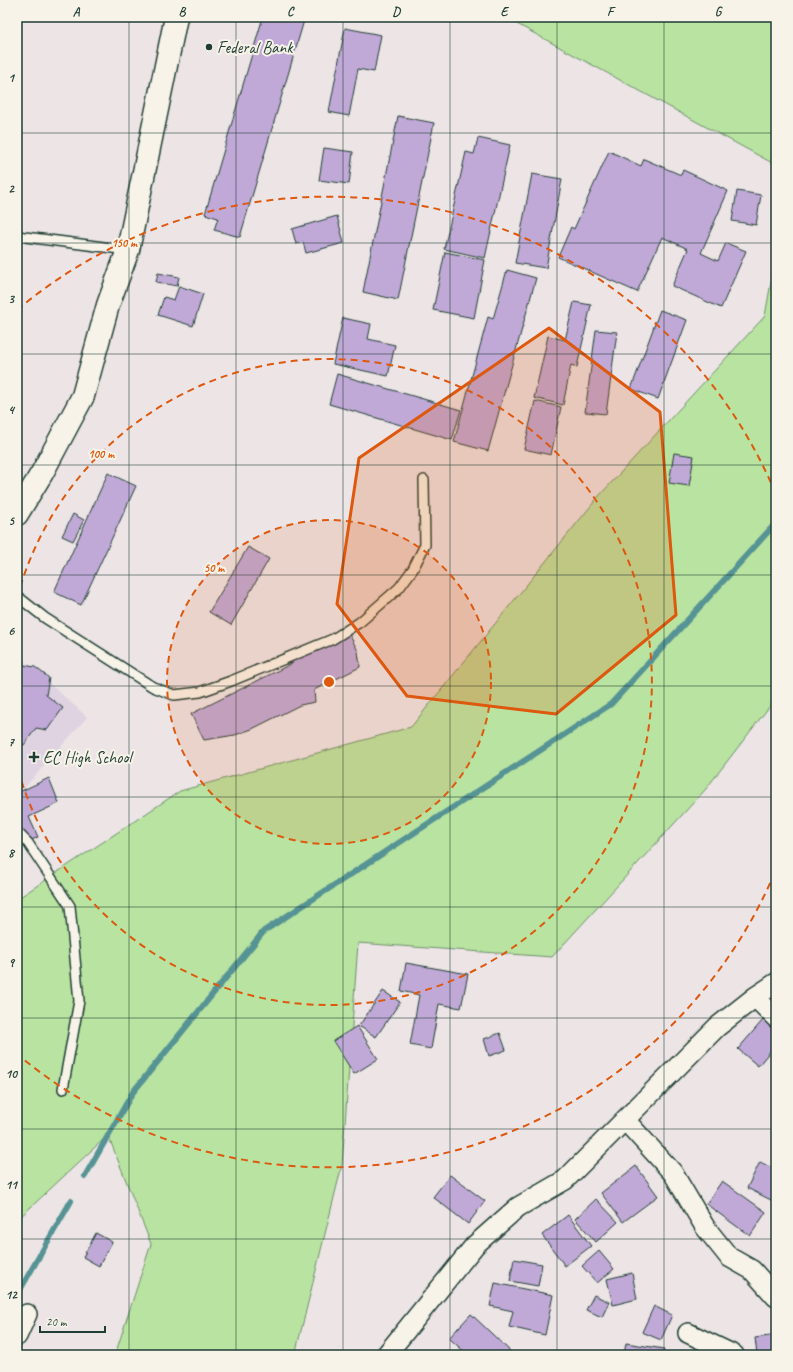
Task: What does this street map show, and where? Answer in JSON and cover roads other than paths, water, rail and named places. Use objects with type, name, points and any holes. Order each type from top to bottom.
[{"type":"main road","points":[[17,514],[42,473],[83,396],[108,306],[128,250],[176,17]]},
{"type":"street","points":[[386,1355],[475,1245],[518,1207],[565,1180],[717,1027],[755,997],[776,983]]},
{"type":"street","points":[[755,997],[776,1018]]},
{"type":"street","points":[[625,1120],[673,1173],[705,1227],[729,1257],[752,1270],[776,1297]]},
{"type":"street","points":[[17,1336],[27,1314]]},
{"type":"street","points":[[688,1333],[734,1355]]},
{"type":"lane","points":[[17,236],[128,250]]},
{"type":"lane","points":[[17,596],[45,618],[153,687],[174,695],[200,692],[334,640],[360,622],[399,588],[414,569],[425,545],[424,480]]},
{"type":"lane","points":[[17,832],[28,843],[70,906],[79,1001],[63,1089]]},
{"type":"waterway","points":[[85,1176],[133,1092],[264,931],[611,704],[776,523]]},
{"type":"waterway","points":[[17,1295],[71,1201]]},
{"type":"place","name":"Federal Bank","points":[[209,47]]},
{"type":"place","name":"EC High School","points":[[34,757]]}]
